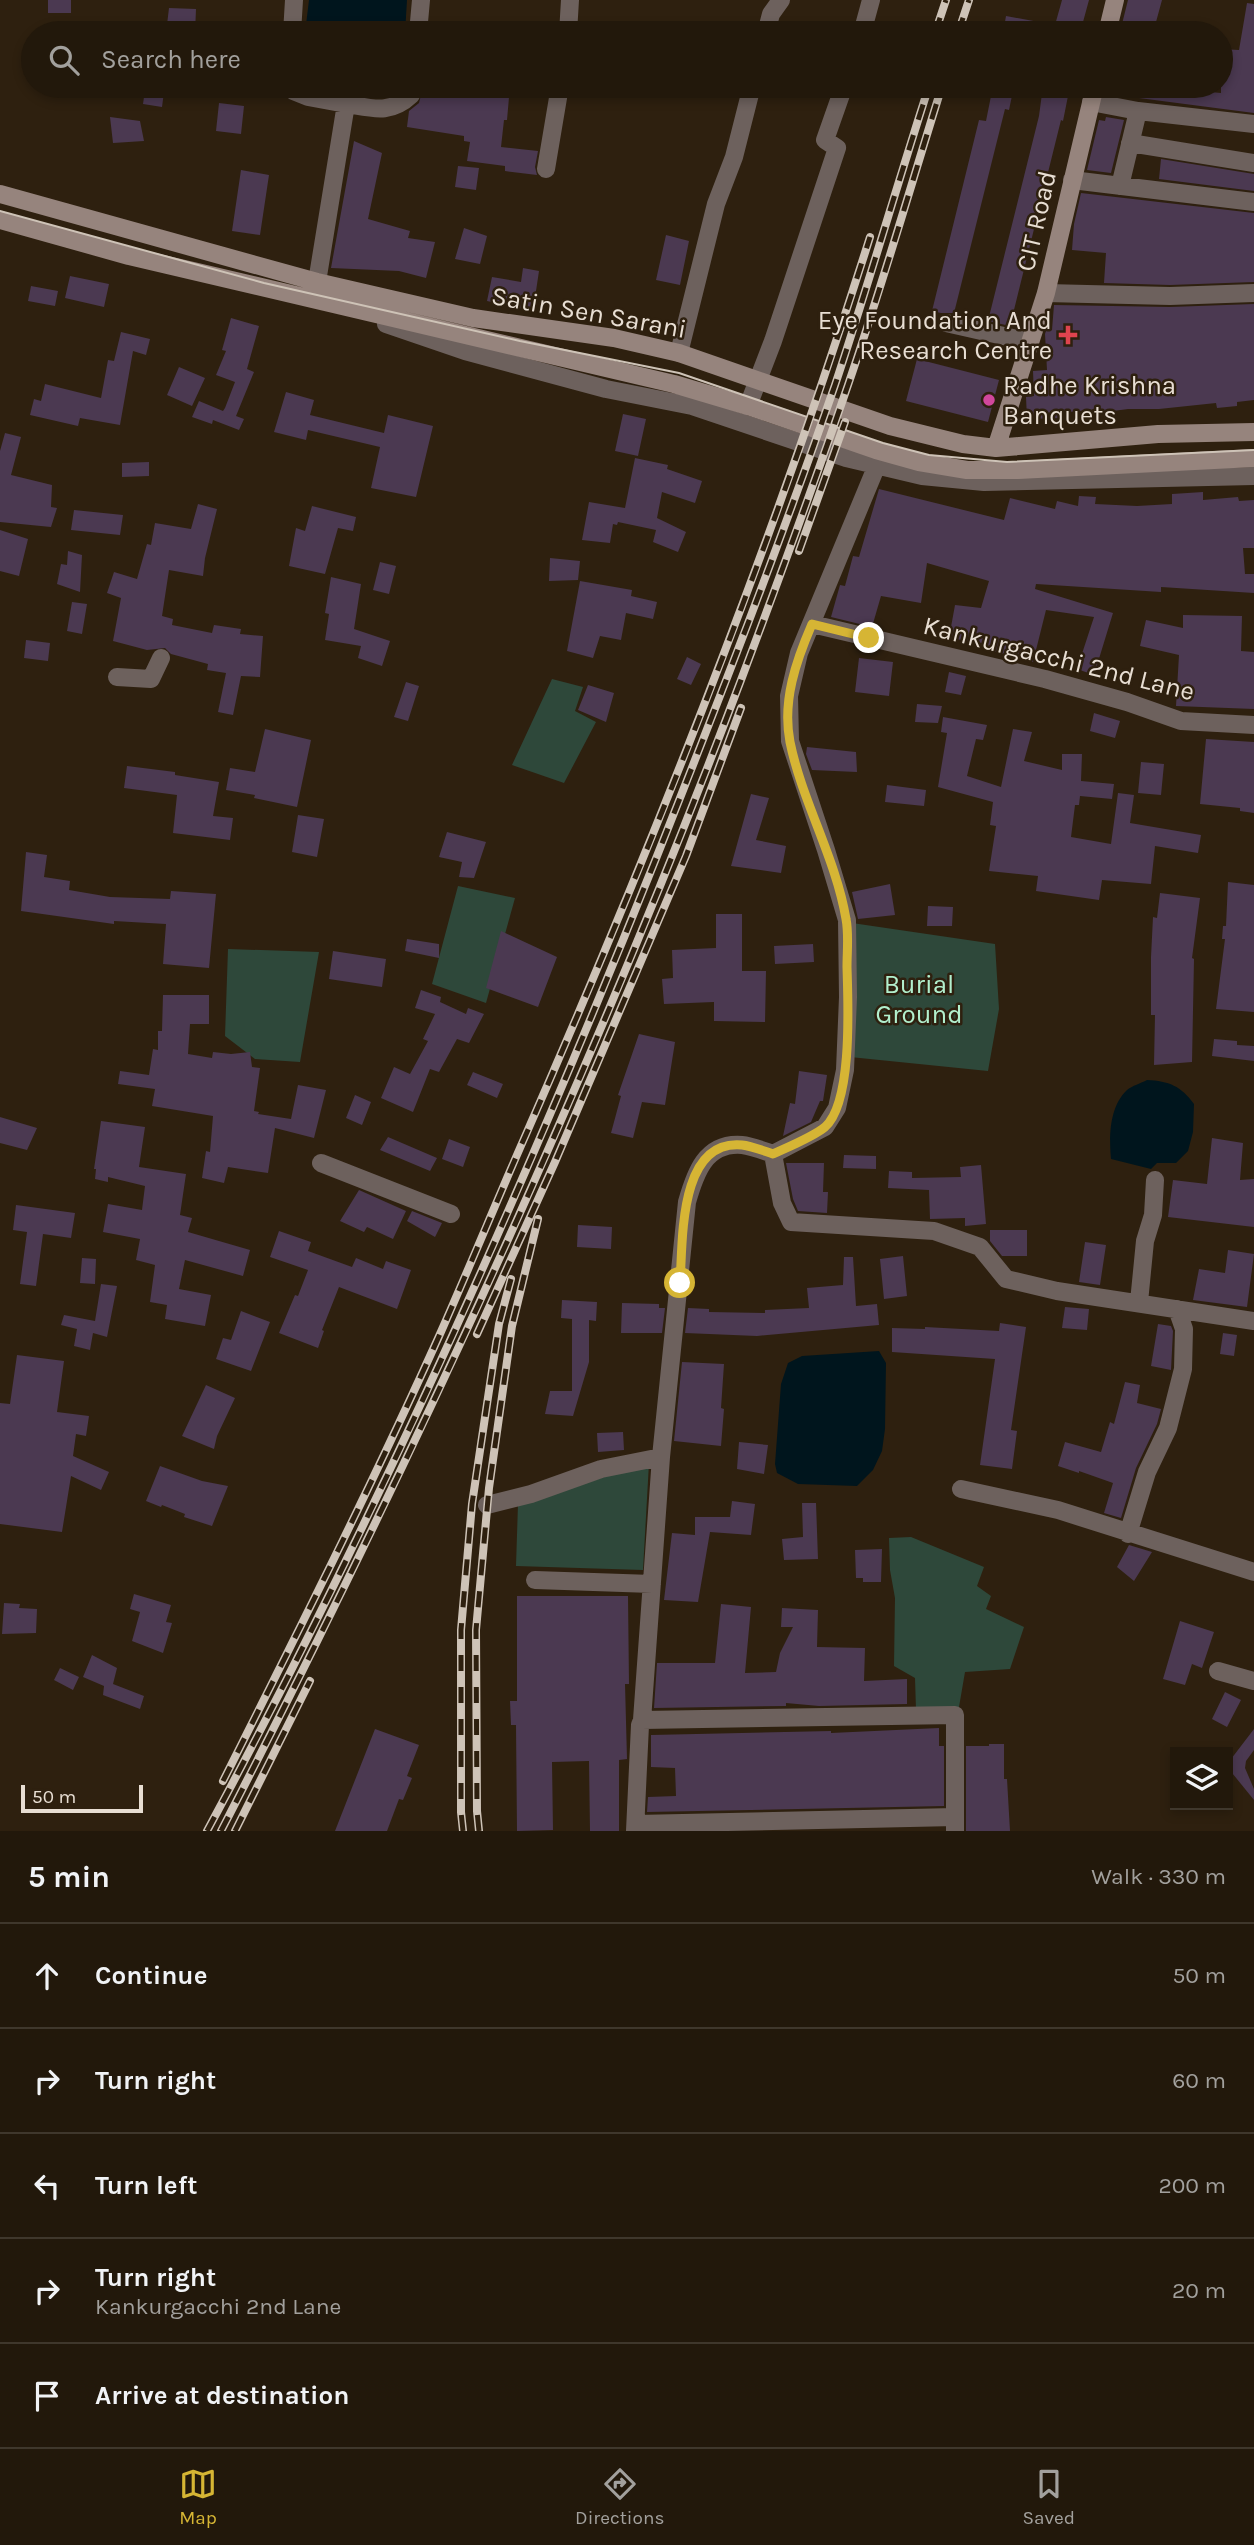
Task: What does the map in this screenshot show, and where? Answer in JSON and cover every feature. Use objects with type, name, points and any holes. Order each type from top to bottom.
[{"type":"main road","points":[[1110,21],[1115,0]]},
{"type":"main road","name":"CIT Road","points":[[996,447],[1046,293],[1092,98]]},
{"type":"main road","name":"Satin Sen Sarani","points":[[0,194],[317,282],[473,318],[614,338],[679,353],[890,426],[963,444],[996,447],[1158,435],[1254,432]]},
{"type":"main road","name":"Satin Sen Sarani","points":[[0,220],[129,256],[674,384],[919,462],[967,470],[1018,470],[1254,458]]},
{"type":"street","points":[[293,21],[294,0]]},
{"type":"street","points":[[419,21],[421,0]]},
{"type":"street","points":[[569,21],[570,0]]},
{"type":"street","points":[[769,21],[780,0]]},
{"type":"street","points":[[866,21],[872,0]]},
{"type":"street","points":[[313,98],[378,109],[400,106],[408,98]]},
{"type":"street","points":[[546,169],[558,98]]},
{"type":"street","points":[[679,353],[716,204],[734,157],[749,98]]},
{"type":"street","points":[[748,406],[773,341],[837,148],[825,139],[840,98]]},
{"type":"street","points":[[1104,98],[1138,111],[1254,124]]},
{"type":"street","points":[[317,282],[346,104]]},
{"type":"street","points":[[1120,186],[1138,111]]},
{"type":"street","points":[[1130,143],[1254,163]]},
{"type":"street","points":[[1072,180],[1254,202]]},
{"type":"street","points":[[1046,293],[1170,296],[1254,293]]},
{"type":"street","points":[[370,313],[377,322],[465,351],[606,389],[692,406],[846,458],[922,476],[984,482],[1254,476]]},
{"type":"street","points":[[946,323],[1030,342]]},
{"type":"street","points":[[642,1720],[955,1715],[955,1824],[635,1828],[640,1725],[661,1457],[687,1202],[701,1161],[721,1148],[741,1145],[773,1154],[825,1126],[837,1108],[845,1070],[847,920],[790,741],[789,696],[799,653],[877,465]]},
{"type":"street","name":"Kankurgacchi 2nd Lane","points":[[812,624],[1045,679],[1127,702],[1181,721],[1254,725]]},
{"type":"street","points":[[117,677],[151,679],[161,658]]},
{"type":"street","points":[[773,1154],[782,1203],[791,1222],[934,1231],[980,1247],[1006,1279],[1057,1291],[1254,1321]]},
{"type":"street","points":[[321,1163],[451,1214]]},
{"type":"street","points":[[1139,1302],[1145,1241],[1153,1215],[1155,1180]]},
{"type":"street","points":[[1128,1534],[1147,1472],[1168,1428],[1183,1369],[1184,1329],[1177,1309]]},
{"type":"street","points":[[487,1506],[531,1494],[601,1469],[661,1457]]},
{"type":"street","points":[[961,1489],[1058,1510],[1254,1572]]},
{"type":"street","points":[[534,1580],[652,1584]]},
{"type":"street","points":[[1218,1671],[1254,1681]]},
{"type":"green space","points":[[552,679],[583,687],[575,711],[596,722],[564,783],[512,765]]},
{"type":"green space","points":[[458,886],[515,898],[486,1003],[432,984]]},
{"type":"green space","name":"Burial Ground","points":[[852,923],[995,944],[999,1009],[988,1071],[850,1057]]},
{"type":"green space","points":[[228,949],[319,952],[300,1062],[255,1059],[225,1036]]},
{"type":"green space","points":[[649,1463],[643,1570],[516,1566],[518,1504]]},
{"type":"green space","points":[[911,1537],[984,1567],[977,1586],[991,1596],[986,1609],[1024,1627],[1010,1669],[965,1672],[959,1707],[916,1710],[915,1678],[894,1666],[895,1598],[890,1570],[889,1538]]},
{"type":"water","points":[[309,0],[407,0],[406,21],[306,21]]},
{"type":"water","points":[[1147,1080],[1174,1086],[1194,1104],[1193,1132],[1188,1151],[1176,1163],[1157,1163],[1151,1169],[1111,1159],[1110,1150],[1110,1132],[1121,1097],[1127,1090]]},
{"type":"water","points":[[879,1351],[886,1363],[885,1429],[882,1451],[873,1470],[857,1486],[798,1484],[777,1473],[775,1464],[781,1384],[788,1363],[802,1356]]},
{"type":"building","points":[[48,0],[71,0],[71,13],[48,13]]},
{"type":"building","points":[[1062,0],[1089,0],[1083,21],[1056,21]]},
{"type":"building","points":[[1128,0],[1162,0],[1156,21],[1123,21]]},
{"type":"building","points":[[1247,3],[1254,4],[1254,113],[1139,98],[1233,98],[1233,50],[1239,50]]},
{"type":"building","points":[[169,8],[196,9],[196,21],[167,21]]},
{"type":"building","points":[[1006,16],[1033,21],[1005,21]]},
{"type":"building","points":[[144,98],[163,98],[162,107],[143,104]]},
{"type":"building","points":[[420,98],[509,98],[501,147],[538,151],[535,167],[537,175],[505,171],[505,166],[467,161],[470,142],[464,141],[464,136],[407,127],[409,111],[419,103]]},
{"type":"building","points":[[991,98],[1012,98],[1009,110],[1005,109],[954,313],[932,311],[979,120],[986,121]]},
{"type":"building","points":[[1041,98],[1068,98],[1010,326],[988,321]]},
{"type":"building","points":[[219,103],[244,106],[241,134],[216,131]]},
{"type":"building","points":[[110,117],[140,121],[144,141],[113,143]]},
{"type":"building","points":[[1106,117],[1124,120],[1111,173],[1087,170],[1099,120],[1105,121]]},
{"type":"building","points":[[354,141],[382,153],[368,219],[410,231],[408,238],[435,242],[426,278],[399,271],[331,268]]},
{"type":"building","points":[[1161,159],[1254,174],[1254,191],[1159,179]]},
{"type":"building","points":[[458,166],[479,168],[476,190],[455,187]]},
{"type":"building","points":[[241,170],[269,175],[260,235],[232,231]]},
{"type":"building","points":[[1081,193],[1254,213],[1254,282],[1170,285],[1104,283],[1106,253],[1072,250]]},
{"type":"building","points":[[464,228],[487,236],[480,264],[455,259]]},
{"type":"building","points":[[666,235],[689,241],[680,285],[656,280]]},
{"type":"building","points":[[523,268],[539,271],[533,311],[487,301],[492,277],[521,282]]},
{"type":"building","points":[[70,276],[109,284],[104,307],[65,298]]},
{"type":"building","points":[[31,286],[58,291],[55,306],[28,301]]},
{"type":"building","points":[[1254,304],[1254,400],[1237,402],[1237,406],[1217,408],[1216,403],[1098,413],[1098,409],[1060,413],[1060,418],[1027,419],[1026,397],[1034,396],[1033,371],[1047,370],[1045,334],[1046,331],[1052,330],[1054,305],[1170,307]]},
{"type":"building","points":[[231,318],[259,326],[247,369],[254,372],[236,416],[244,419],[239,430],[213,420],[212,424],[192,417],[199,401],[223,411],[225,408],[235,382],[216,375],[226,351],[222,350]]},
{"type":"building","points":[[121,332],[150,339],[146,355],[133,351],[120,425],[80,418],[78,426],[30,415],[34,399],[41,401],[45,384],[101,398],[108,360],[114,361]]},
{"type":"building","points":[[917,359],[999,380],[988,422],[906,401]]},
{"type":"building","points":[[179,367],[205,378],[192,406],[167,395]]},
{"type":"building","points":[[286,392],[314,400],[310,415],[384,433],[388,415],[433,426],[416,497],[371,488],[380,447],[308,430],[306,440],[274,432]]},
{"type":"building","points":[[623,414],[646,419],[638,456],[615,451]]},
{"type":"building","points":[[5,433],[21,437],[11,475],[52,485],[51,507],[57,508],[51,527],[0,522],[0,451]]},
{"type":"building","points":[[635,458],[668,465],[667,469],[702,481],[695,503],[662,492],[657,518],[686,532],[678,552],[653,542],[656,530],[618,522],[617,525],[613,524],[610,543],[582,540],[589,502],[625,508]]},
{"type":"building","points":[[149,462],[149,476],[122,477],[122,463]]},
{"type":"building","points":[[879,489],[1004,520],[1010,498],[1055,509],[1057,501],[1078,506],[1079,496],[1096,497],[1095,504],[1137,506],[1172,504],[1172,494],[1203,492],[1203,500],[1238,497],[1239,501],[1254,500],[1254,548],[1243,548],[1245,574],[1254,574],[1254,593],[1161,587],[1161,592],[1036,584],[1035,589],[1113,613],[1094,675],[1077,669],[1094,617],[1046,610],[1033,662],[981,648],[982,643],[949,638],[955,605],[981,608],[989,581],[927,563],[921,603],[881,596],[872,627],[831,617],[840,585],[845,586],[853,556],[859,557]]},
{"type":"building","points":[[198,504],[217,509],[203,576],[169,570],[162,616],[173,619],[172,625],[212,633],[214,625],[241,629],[240,634],[263,636],[260,677],[241,676],[233,715],[218,712],[226,673],[207,670],[208,664],[171,654],[165,648],[147,650],[113,641],[121,598],[107,593],[114,572],[137,579],[147,544],[151,545],[155,523],[191,529]]},
{"type":"building","points":[[312,506],[356,517],[353,531],[338,528],[325,574],[289,566],[296,528],[305,531]]},
{"type":"building","points":[[74,510],[123,515],[120,535],[71,530]]},
{"type":"building","points":[[0,530],[28,539],[19,576],[0,571]]},
{"type":"building","points":[[68,551],[82,555],[80,592],[57,584],[61,564],[67,565]]},
{"type":"building","points":[[550,558],[580,561],[578,580],[549,581]]},
{"type":"building","points":[[380,562],[396,566],[389,594],[373,590]]},
{"type":"building","points":[[331,577],[361,584],[354,629],[390,641],[382,666],[358,658],[361,646],[325,640],[329,614],[325,613]]},
{"type":"building","points":[[580,581],[632,590],[631,596],[657,602],[653,619],[626,613],[621,640],[600,636],[593,658],[567,651]]},
{"type":"building","points":[[72,602],[87,604],[82,634],[67,631]]},
{"type":"building","points":[[1183,615],[1242,616],[1241,651],[1254,652],[1254,709],[1176,706],[1179,655],[1140,646],[1146,620],[1183,628]]},
{"type":"building","points":[[26,640],[50,643],[48,661],[24,658]]},
{"type":"building","points":[[687,657],[701,664],[691,685],[677,679]]},
{"type":"building","points":[[859,658],[893,662],[889,696],[855,692]]},
{"type":"building","points":[[949,672],[966,676],[961,695],[945,692]]},
{"type":"building","points":[[406,682],[419,686],[408,721],[394,717]]},
{"type":"building","points":[[588,685],[614,693],[606,722],[578,710]]},
{"type":"building","points":[[917,704],[942,706],[938,723],[915,722]]},
{"type":"building","points":[[1094,713],[1120,721],[1115,738],[1090,731]]},
{"type":"building","points":[[943,717],[987,725],[983,740],[976,739],[967,776],[1001,787],[1013,729],[1032,732],[1024,761],[1062,770],[1062,754],[1082,754],[1081,781],[1114,784],[1112,799],[1080,796],[1079,805],[1075,805],[1071,837],[1111,844],[1118,793],[1134,795],[1130,823],[1201,835],[1198,853],[1155,846],[1151,884],[1102,880],[1099,900],[1036,891],[1038,876],[989,871],[996,826],[990,825],[993,802],[938,787],[947,733],[941,732]]},
{"type":"building","points":[[265,729],[311,740],[297,807],[226,790],[230,768],[255,772]]},
{"type":"building","points":[[1206,739],[1254,742],[1254,813],[1240,811],[1240,808],[1200,804]]},
{"type":"building","points":[[807,747],[856,752],[857,772],[812,770],[806,754]]},
{"type":"building","points":[[1141,762],[1164,764],[1161,795],[1138,793]]},
{"type":"building","points":[[127,766],[175,772],[175,775],[219,782],[213,816],[233,818],[230,840],[173,833],[177,795],[124,788]]},
{"type":"building","points":[[887,785],[926,790],[924,806],[885,802]]},
{"type":"building","points":[[751,794],[769,798],[756,840],[786,846],[781,873],[731,866]]},
{"type":"building","points":[[298,815],[324,819],[317,857],[292,852]]},
{"type":"building","points":[[447,832],[486,842],[474,878],[459,877],[462,862],[439,857]]},
{"type":"building","points":[[26,852],[47,855],[44,877],[70,881],[69,890],[110,897],[170,899],[171,891],[216,894],[209,968],[163,964],[166,924],[114,921],[114,924],[21,911]]},
{"type":"building","points":[[1228,882],[1254,885],[1254,1012],[1216,1009],[1225,939],[1222,939],[1223,926],[1226,926]]},
{"type":"building","points":[[890,884],[895,915],[858,919],[852,892]]},
{"type":"building","points":[[1160,893],[1200,898],[1192,958],[1192,1062],[1154,1065],[1155,1015],[1151,1015],[1151,957],[1153,917],[1157,918]]},
{"type":"building","points":[[928,906],[953,907],[952,926],[927,926]]},
{"type":"building","points":[[716,914],[742,914],[742,971],[766,971],[765,1022],[714,1021],[714,1002],[664,1004],[662,979],[673,978],[672,950],[716,948]]},
{"type":"building","points":[[501,931],[557,957],[538,1007],[486,988]]},
{"type":"building","points":[[407,939],[439,944],[439,958],[405,951]]},
{"type":"building","points":[[813,944],[814,962],[775,964],[774,946]]},
{"type":"building","points":[[333,951],[386,959],[382,987],[329,979]]},
{"type":"building","points":[[421,990],[441,997],[440,1002],[466,1014],[468,1008],[484,1014],[469,1043],[457,1039],[439,1072],[430,1069],[413,1112],[381,1098],[394,1067],[410,1074],[428,1041],[423,1039],[435,1014],[415,1008]]},
{"type":"building","points":[[163,995],[209,995],[209,1024],[190,1024],[188,1054],[212,1058],[213,1052],[250,1052],[252,1067],[260,1068],[254,1111],[259,1112],[258,1114],[291,1119],[298,1085],[326,1090],[314,1138],[275,1128],[268,1173],[228,1167],[224,1183],[202,1178],[206,1151],[210,1152],[213,1116],[152,1106],[155,1089],[118,1084],[120,1071],[149,1075],[153,1049],[158,1050],[158,1031],[162,1031]]},
{"type":"building","points":[[639,1034],[675,1042],[665,1105],[642,1102],[633,1138],[611,1133],[621,1096],[618,1095]]},
{"type":"building","points":[[1214,1039],[1254,1046],[1254,1061],[1212,1056]]},
{"type":"building","points":[[799,1071],[827,1075],[823,1101],[820,1101],[811,1122],[783,1136],[790,1103],[795,1104]]},
{"type":"building","points":[[473,1072],[503,1084],[497,1098],[467,1085]]},
{"type":"building","points":[[355,1095],[371,1102],[362,1125],[346,1118]]},
{"type":"building","points":[[0,1117],[37,1128],[27,1150],[0,1143]]},
{"type":"building","points":[[101,1121],[145,1127],[139,1167],[186,1174],[180,1215],[192,1218],[188,1232],[250,1250],[243,1276],[185,1260],[179,1289],[211,1295],[205,1326],[165,1319],[167,1305],[150,1302],[155,1265],[136,1260],[140,1239],[103,1232],[108,1204],[142,1210],[145,1186],[108,1177],[108,1182],[95,1179]]},
{"type":"building","points":[[388,1137],[437,1158],[430,1171],[380,1150]]},
{"type":"building","points":[[1212,1138],[1243,1143],[1240,1180],[1254,1179],[1254,1227],[1168,1217],[1173,1180],[1207,1184]]},
{"type":"building","points":[[449,1139],[470,1147],[463,1167],[442,1159]]},
{"type":"building","points":[[844,1155],[876,1156],[876,1169],[843,1168]]},
{"type":"building","points":[[786,1163],[824,1163],[823,1192],[828,1192],[827,1213],[798,1211]]},
{"type":"building","points":[[981,1165],[986,1224],[965,1226],[965,1218],[930,1219],[929,1190],[888,1188],[889,1171],[912,1172],[912,1178],[961,1177],[960,1167]]},
{"type":"building","points":[[359,1190],[406,1211],[393,1239],[367,1227],[364,1232],[340,1221]]},
{"type":"building","points":[[16,1205],[75,1213],[71,1238],[43,1234],[36,1286],[20,1284],[27,1232],[13,1230]]},
{"type":"building","points":[[412,1211],[442,1223],[435,1237],[407,1221]]},
{"type":"building","points":[[578,1225],[612,1227],[611,1249],[577,1247]]},
{"type":"building","points":[[990,1230],[1027,1230],[1027,1256],[1002,1256],[990,1241]]},
{"type":"building","points":[[279,1231],[311,1242],[308,1251],[352,1267],[356,1258],[383,1269],[386,1261],[411,1270],[397,1309],[339,1287],[318,1348],[279,1333],[308,1270],[270,1257]]},
{"type":"building","points":[[1085,1242],[1106,1245],[1100,1285],[1079,1282]]},
{"type":"building","points":[[1228,1250],[1254,1254],[1247,1307],[1193,1300],[1199,1269],[1225,1273]]},
{"type":"building","points":[[903,1256],[907,1296],[884,1299],[880,1259]]},
{"type":"building","points":[[844,1257],[853,1257],[856,1306],[877,1304],[879,1325],[757,1336],[685,1333],[688,1308],[709,1309],[709,1312],[765,1313],[765,1310],[809,1308],[807,1288],[843,1285]]},
{"type":"building","points":[[82,1258],[96,1259],[95,1284],[80,1283]]},
{"type":"building","points":[[101,1284],[117,1286],[107,1337],[93,1333],[90,1350],[74,1346],[77,1329],[61,1325],[64,1315],[95,1321]]},
{"type":"building","points":[[562,1300],[597,1302],[596,1321],[589,1320],[589,1362],[573,1416],[545,1414],[550,1391],[572,1391],[572,1319],[561,1318]]},
{"type":"building","points":[[622,1303],[659,1304],[659,1308],[665,1308],[662,1333],[621,1333]]},
{"type":"building","points":[[1065,1307],[1089,1309],[1087,1330],[1062,1328]]},
{"type":"building","points":[[241,1311],[270,1322],[251,1371],[216,1359],[223,1338],[231,1340]]},
{"type":"building","points":[[1000,1323],[1026,1327],[1011,1430],[1017,1431],[1012,1469],[980,1465],[995,1359],[892,1352],[892,1328],[999,1331]]},
{"type":"building","points":[[1158,1324],[1171,1326],[1173,1331],[1171,1370],[1151,1366]]},
{"type":"building","points":[[1223,1333],[1237,1335],[1234,1356],[1220,1354]]},
{"type":"building","points":[[17,1355],[64,1361],[57,1412],[89,1416],[86,1436],[76,1434],[73,1456],[109,1472],[101,1490],[71,1476],[62,1532],[0,1524],[0,1403],[10,1404]]},
{"type":"building","points":[[682,1362],[724,1364],[721,1446],[674,1441]]},
{"type":"building","points":[[1125,1382],[1140,1385],[1137,1403],[1161,1409],[1157,1424],[1136,1468],[1121,1518],[1104,1513],[1113,1483],[1058,1466],[1065,1442],[1101,1452],[1110,1422],[1114,1424]]},
{"type":"building","points":[[206,1385],[235,1398],[217,1436],[214,1449],[182,1436]]},
{"type":"building","points":[[623,1432],[624,1450],[598,1452],[597,1433]]},
{"type":"building","points":[[739,1442],[768,1445],[764,1474],[737,1469]]},
{"type":"building","points":[[160,1466],[202,1481],[228,1486],[212,1526],[146,1501]]},
{"type":"building","points":[[732,1501],[755,1504],[751,1535],[710,1532],[698,1602],[664,1600],[672,1533],[695,1535],[695,1517],[730,1517]]},
{"type":"building","points":[[802,1503],[816,1503],[818,1559],[784,1560],[782,1539],[803,1537]]},
{"type":"building","points":[[1129,1545],[1152,1552],[1134,1581],[1117,1567]]},
{"type":"building","points":[[882,1549],[881,1582],[863,1582],[863,1578],[856,1578],[855,1550]]},
{"type":"building","points":[[134,1594],[171,1605],[166,1622],[172,1623],[163,1653],[132,1641],[140,1612],[130,1609]]},
{"type":"building","points":[[517,1596],[628,1596],[629,1684],[625,1684],[627,1759],[619,1760],[619,1831],[590,1831],[589,1761],[552,1762],[553,1830],[517,1831],[516,1725],[511,1725],[510,1701],[517,1701]]},
{"type":"building","points":[[4,1603],[20,1604],[19,1608],[37,1609],[36,1633],[2,1634]]},
{"type":"building","points":[[721,1604],[751,1607],[745,1673],[776,1672],[780,1653],[793,1627],[781,1627],[782,1608],[818,1610],[817,1647],[865,1648],[864,1681],[907,1679],[907,1704],[819,1706],[786,1703],[786,1706],[654,1708],[657,1663],[715,1663]]},
{"type":"building","points":[[1180,1621],[1214,1632],[1202,1668],[1192,1664],[1185,1685],[1163,1679]]},
{"type":"building","points":[[92,1655],[117,1668],[113,1684],[144,1696],[140,1709],[103,1695],[104,1686],[83,1677]]},
{"type":"building","points":[[60,1668],[79,1677],[73,1690],[54,1680]]},
{"type":"building","points":[[1225,1692],[1241,1700],[1227,1727],[1212,1719]]},
{"type":"building","points":[[939,1728],[939,1746],[944,1746],[944,1806],[647,1812],[648,1797],[676,1796],[675,1768],[651,1767],[651,1735],[831,1733]]},
{"type":"building","points":[[375,1729],[419,1745],[407,1776],[412,1778],[403,1800],[399,1799],[387,1831],[335,1831]]},
{"type":"building","points":[[1254,1729],[1254,1750],[1246,1761],[1245,1768],[1254,1789],[1254,1800],[1233,1774],[1233,1756]]},
{"type":"building","points":[[1004,1744],[1004,1779],[1007,1779],[1010,1831],[966,1831],[966,1746]]},
{"type":"tram line","points":[[0,211],[264,283],[520,341],[679,373],[883,443],[929,455],[1007,462],[1254,450]]},
{"type":"railway","points":[[939,21],[946,0]]},
{"type":"railway","points":[[962,21],[969,0]]},
{"type":"railway","points":[[207,1831],[270,1712],[389,1472],[501,1227],[606,980],[771,563],[847,348],[925,98]]},
{"type":"railway","points":[[221,1831],[363,1549],[431,1406],[498,1263],[624,973],[684,827],[809,496],[873,310],[938,98]]},
{"type":"railway","points":[[223,1781],[414,1391],[616,924],[751,583],[870,237]]},
{"type":"railway","points":[[799,551],[845,422]]},
{"type":"railway","points":[[477,1334],[555,1162],[686,856],[741,708]]},
{"type":"railway","points":[[479,1831],[476,1630],[489,1488],[512,1326],[538,1219]]},
{"type":"railway","points":[[463,1831],[461,1630],[472,1504],[499,1324],[511,1279]]},
{"type":"railway","points":[[235,1831],[310,1681]]},
{"type":"place","name":"Eye Foundation And Research Centre","points":[[1068,335]]},
{"type":"place","name":"Radhe Krishna Banquets","points":[[989,400]]},
{"type":"route","points":[[680,1283],[687,1202],[701,1161],[721,1148],[741,1145],[773,1154],[825,1126],[837,1108],[845,1070],[847,920],[790,741],[789,696],[799,653],[812,624],[869,638]]}]
